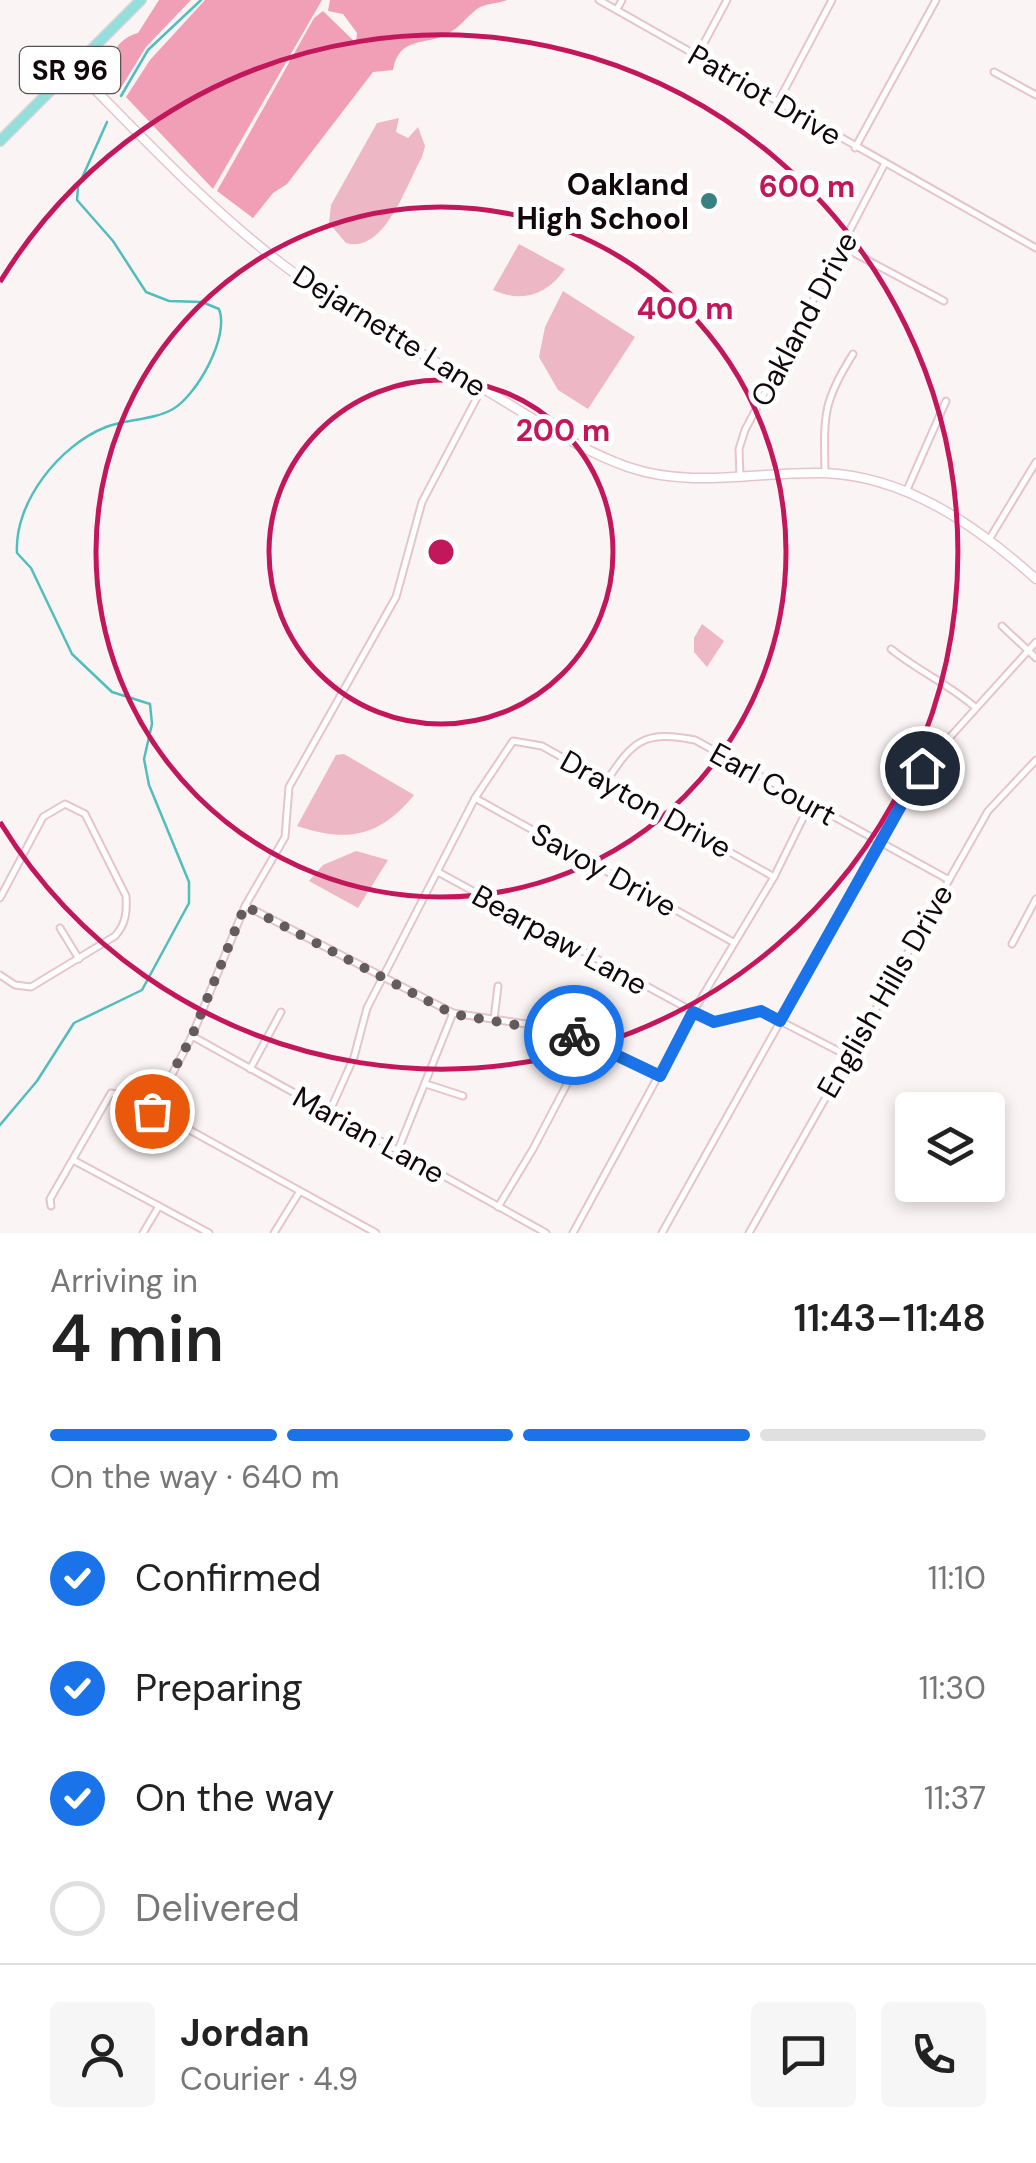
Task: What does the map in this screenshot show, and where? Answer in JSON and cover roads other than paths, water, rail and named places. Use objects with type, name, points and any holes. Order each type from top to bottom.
[{"type":"main road","name":"SR 96","points":[[0,140],[141,0]]},
{"type":"main road","name":"Dejarnette Lane","points":[[73,67],[210,204],[284,265],[600,456],[664,476],[740,478],[825,473],[906,492],[990,538],[1036,580]]},
{"type":"street","name":"Patriot Drive","points":[[599,0],[884,166],[1036,248]]},
{"type":"street","points":[[617,10],[622,0]]},
{"type":"street","points":[[697,56],[728,0]]},
{"type":"street","points":[[778,102],[832,0]]},
{"type":"street","points":[[855,148],[936,0]]},
{"type":"street","points":[[994,72],[1036,95]]},
{"type":"street","name":"Oakland Drive","points":[[740,478],[739,449],[745,430],[884,166]]},
{"type":"street","points":[[843,247],[944,301]]},
{"type":"street","points":[[825,473],[828,394],[854,354]]},
{"type":"street","points":[[152,1111],[192,1036],[245,906],[285,837],[289,787],[396,597],[422,502],[482,388]]},
{"type":"street","points":[[906,492],[946,402]]},
{"type":"street","points":[[990,538],[1036,462]]},
{"type":"street","points":[[1002,626],[1036,658]]},
{"type":"street","points":[[662,1233],[922,768],[1036,642]]},
{"type":"street","points":[[891,649],[912,666],[945,681],[976,708]]},
{"type":"street","name":"Earl Court","points":[[606,782],[629,747],[665,734],[695,740],[949,880]]},
{"type":"street","name":"Drayton Drive","points":[[476,798],[513,741],[542,746],[774,877]]},
{"type":"street","name":"English Hills Drive","points":[[749,1233],[846,1055],[988,811],[1036,760]]},
{"type":"street","points":[[329,1113],[383,978],[476,798]]},
{"type":"street","name":"Savoy Drive","points":[[476,798],[733,942]]},
{"type":"street","points":[[0,898],[50,810],[65,804],[85,814],[126,896],[127,908],[116,936],[31,987],[15,985],[0,975]]},
{"type":"street","points":[[573,1233],[693,1012],[774,877],[810,804]]},
{"type":"street","name":"Bearpaw Lane","points":[[438,872],[714,1022],[761,1011],[846,1055]]},
{"type":"street","points":[[1012,944],[1036,899]]},
{"type":"street","points":[[245,906],[453,1014],[559,1029],[660,1076]]},
{"type":"street","points":[[60,928],[79,959]]},
{"type":"street","points":[[494,1020],[498,986]]},
{"type":"street","points":[[250,1069],[282,1012]]},
{"type":"street","points":[[398,1151],[453,1014]]},
{"type":"street","name":"Marian Lane","points":[[192,1036],[546,1233]]},
{"type":"street","points":[[498,1206],[588,1042]]},
{"type":"street","points":[[426,1084],[464,1096]]},
{"type":"street","points":[[51,1206],[111,1093],[128,1096],[376,1233]]},
{"type":"street","points":[[73,1160],[209,1233]]},
{"type":"street","points":[[274,1233],[300,1191]]},
{"type":"street","points":[[143,1233],[158,1206]]},
{"type":"waterway","points":[[121,96],[148,50],[201,0]]},
{"type":"waterway","points":[[0,1125],[37,1081],[74,1023],[142,990],[189,903],[189,882],[149,785],[144,759],[152,724],[150,704],[112,692],[72,654],[31,568],[17,553],[23,514],[57,461],[89,435],[157,415],[182,402],[209,364],[220,334],[219,309],[202,302],[169,301],[146,292],[113,241],[77,200],[78,187],[107,122]]},
{"type":"place","name":"Oakland High School","points":[[709,201]]}]
